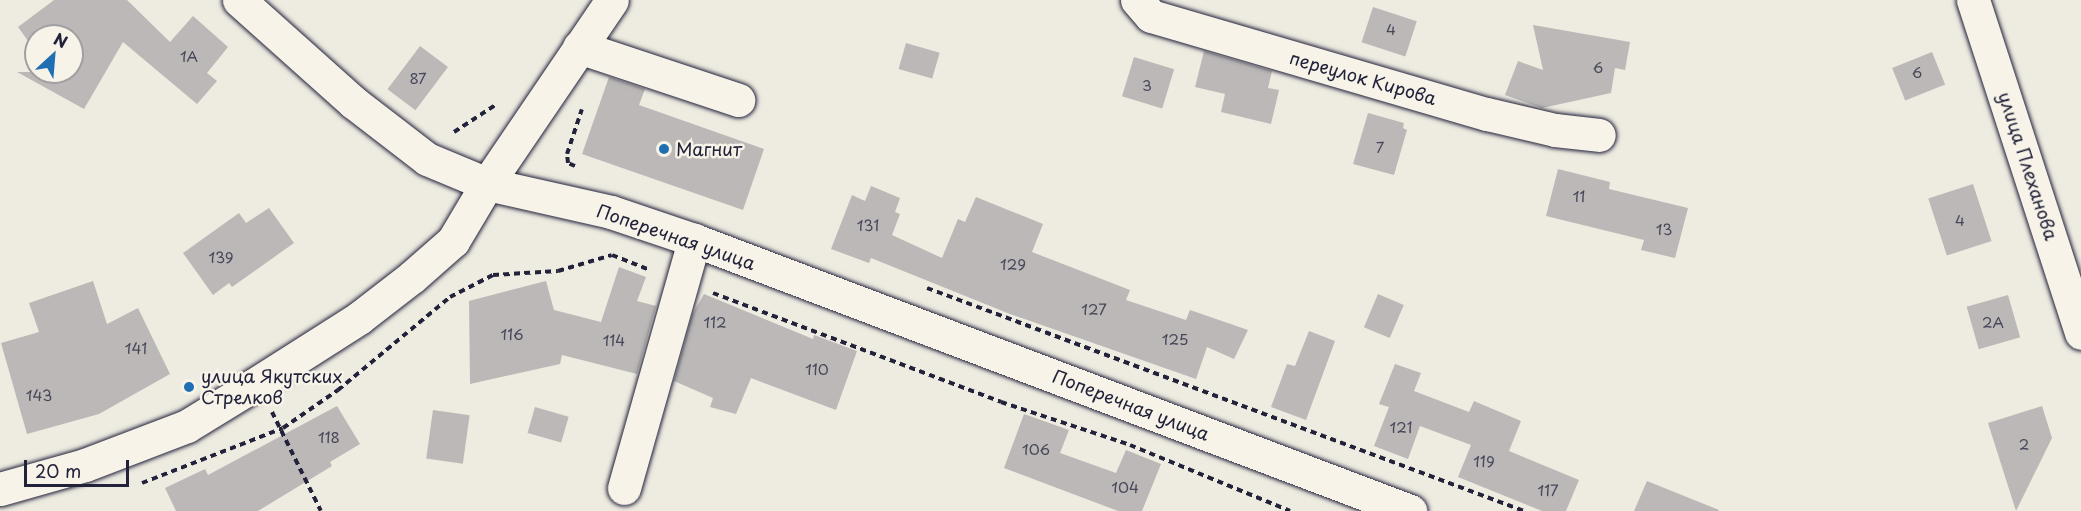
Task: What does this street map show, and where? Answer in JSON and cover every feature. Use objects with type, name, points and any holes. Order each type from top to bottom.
[{"type":"main road","points":[[239,0],[353,102],[427,159],[487,184]]},
{"type":"main road","points":[[0,489],[85,465],[187,426],[359,318],[412,277],[453,241],[487,184],[612,0]]},
{"type":"main road","name":"переулок Кирова","points":[[1137,0],[1151,16],[1173,23],[1487,114],[1599,135]]},
{"type":"main road","name":"улица Плеханова","points":[[1973,0],[2081,333]]},
{"type":"main road","points":[[579,47],[738,100]]},
{"type":"main road","name":"Поперечная улица","points":[[487,184],[611,212],[694,240],[1410,511]]},
{"type":"main road","points":[[624,488],[694,240]]},
{"type":"path","points":[[448,133],[459,131],[501,101]]},
{"type":"path","points":[[576,124],[567,154],[568,163],[579,167]]},
{"type":"path","points":[[919,285],[1524,511]]},
{"type":"path","points":[[254,385],[283,428],[321,511]]},
{"type":"building","points":[[54,0],[127,0],[170,42],[193,16],[228,47],[207,73],[217,81],[197,104],[123,42],[84,109],[39,84],[84,84],[84,24],[24,24],[24,35],[18,27]]},
{"type":"building","points":[[1373,7],[1417,21],[1405,56],[1362,42]]},
{"type":"building","points":[[1533,25],[1630,42],[1625,70],[1615,68],[1611,93],[1542,108],[1505,95],[1518,61],[1543,70]]},
{"type":"building","points":[[906,43],[940,53],[932,79],[899,69]]},
{"type":"building","points":[[420,46],[448,67],[415,110],[388,89]]},
{"type":"building","points":[[1204,51],[1272,71],[1268,88],[1279,90],[1271,124],[1221,112],[1225,94],[1195,87]]},
{"type":"building","points":[[1932,52],[1945,84],[1905,101],[1892,68]]},
{"type":"building","points":[[1134,57],[1174,69],[1162,108],[1122,96]]},
{"type":"building","points":[[609,77],[645,89],[639,105],[764,149],[743,210],[582,154]]},
{"type":"building","points":[[1368,113],[1404,123],[1403,128],[1407,130],[1394,175],[1353,164]]},
{"type":"building","points":[[1558,169],[1610,182],[1609,189],[1688,208],[1675,258],[1641,250],[1644,240],[1546,216]]},
{"type":"building","points":[[1973,184],[1992,241],[1947,256],[1928,199]]},
{"type":"building","points":[[871,186],[900,198],[895,212],[900,214],[892,235],[942,258],[958,219],[965,222],[976,197],[1043,224],[1032,252],[1130,290],[1126,300],[1186,320],[1190,310],[1248,330],[1234,359],[1207,347],[1196,379],[1010,314],[871,258],[869,263],[831,249],[852,195],[865,201]]},
{"type":"building","points":[[269,208],[294,243],[232,287],[229,283],[213,295],[183,253],[239,213],[246,223]]},
{"type":"building","points":[[619,267],[646,277],[637,301],[656,306],[637,374],[562,355],[560,364],[470,384],[469,301],[546,281],[554,310],[601,322]]},
{"type":"building","points":[[93,281],[107,324],[138,308],[170,374],[99,414],[27,434],[1,343],[39,332],[29,303]]},
{"type":"building","points":[[704,294],[813,339],[814,335],[857,351],[836,410],[751,378],[736,414],[710,407],[713,398],[674,381],[692,315]]},
{"type":"building","points":[[1378,294],[1404,305],[1390,338],[1364,327]]},
{"type":"building","points":[[2008,295],[2020,337],[1979,349],[1967,307]]},
{"type":"building","points":[[1309,331],[1335,341],[1306,420],[1271,407],[1287,364],[1295,366]]},
{"type":"building","points":[[1395,364],[1421,373],[1414,391],[1469,412],[1474,401],[1521,421],[1509,451],[1579,480],[1566,511],[1542,511],[1458,477],[1471,445],[1420,426],[1408,459],[1374,446],[1389,407],[1379,404]]},
{"type":"building","points":[[337,406],[360,444],[330,462],[332,466],[258,511],[176,511],[165,488],[205,469],[208,475]]},
{"type":"building","points":[[2042,406],[2052,438],[2016,511],[1988,423]]},
{"type":"building","points":[[535,407],[569,417],[561,443],[528,433]]},
{"type":"building","points":[[433,410],[470,415],[463,464],[426,459]]},
{"type":"building","points":[[1024,414],[1069,430],[1060,453],[1116,473],[1126,450],[1161,464],[1142,511],[1118,511],[1004,468]]},
{"type":"building","points":[[1647,481],[1719,510],[1634,511]]},
{"type":"place","name":"Магнит","points":[[664,149]]},
{"type":"place","name":"улица Якутских Стрелков","points":[[189,387]]}]
